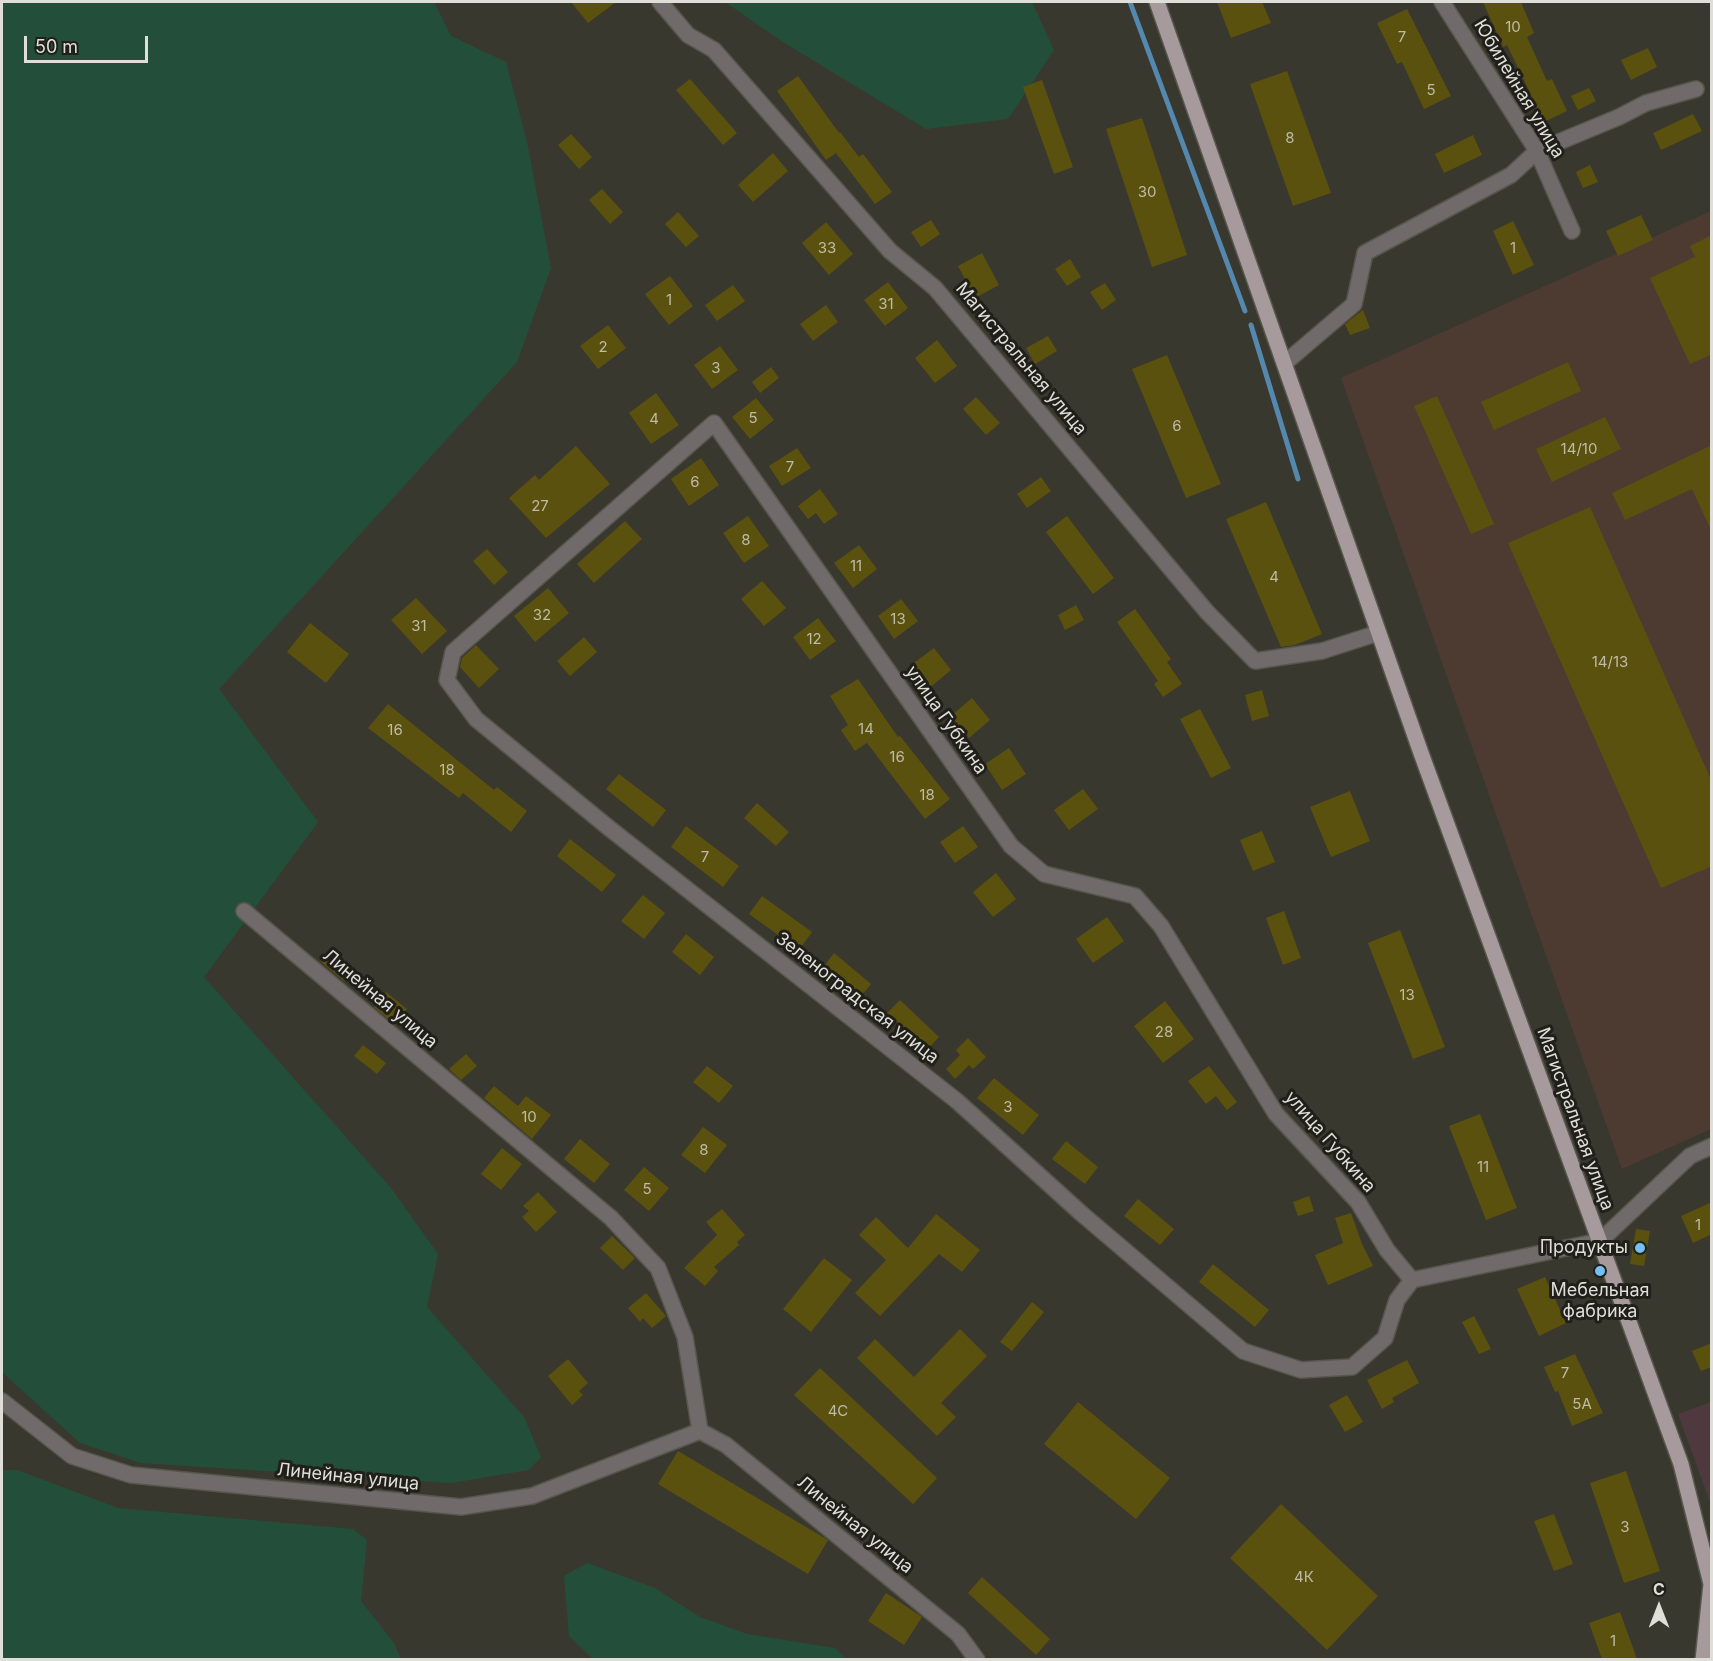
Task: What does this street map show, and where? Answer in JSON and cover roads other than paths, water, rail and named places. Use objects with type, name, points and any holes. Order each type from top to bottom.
[{"type":"main road","name":"Магистральная улица","points":[[1156,2],[1286,363],[1378,633],[1681,1464],[1711,1584],[1703,1659]]},
{"type":"street","name":"Магистральная улица","points":[[660,2],[688,35],[714,50],[890,251],[935,288],[1207,612],[1255,661],[1322,651],[1378,633]]},
{"type":"street","name":"Юбилейная улица","points":[[1443,2],[1537,151],[1572,231]]},
{"type":"street","points":[[1286,363],[1354,304],[1365,253],[1511,175],[1537,151],[1619,117],[1646,103],[1696,90]]},
{"type":"street","name":"улица Губкина","points":[[447,680],[453,652],[714,423],[1011,846],[1044,874],[1135,896],[1161,926],[1276,1114],[1358,1202],[1387,1250],[1412,1280]]},
{"type":"street","name":"Зеленоградская улица","points":[[447,680],[476,719],[609,828],[957,1101],[1082,1214],[1243,1351],[1301,1370],[1352,1367],[1385,1338],[1397,1300],[1412,1280]]},
{"type":"street","name":"Линейная улица","points":[[244,911],[611,1218],[658,1268],[685,1337],[700,1431]]},
{"type":"street","points":[[1412,1280],[1600,1241],[1690,1156],[1712,1146]]},
{"type":"street","name":"Линейная улица","points":[[2,1401],[72,1456],[130,1475],[461,1507],[532,1496],[700,1431],[726,1445],[958,1634],[977,1659]]},
{"type":"waterway","points":[[1130,2],[1245,311]]},
{"type":"waterway","points":[[1251,325],[1298,479]]},
{"type":"place","name":"Продукты","points":[[1640,1248]]},
{"type":"place","name":"Мебельная фабрика","points":[[1600,1271]]}]
